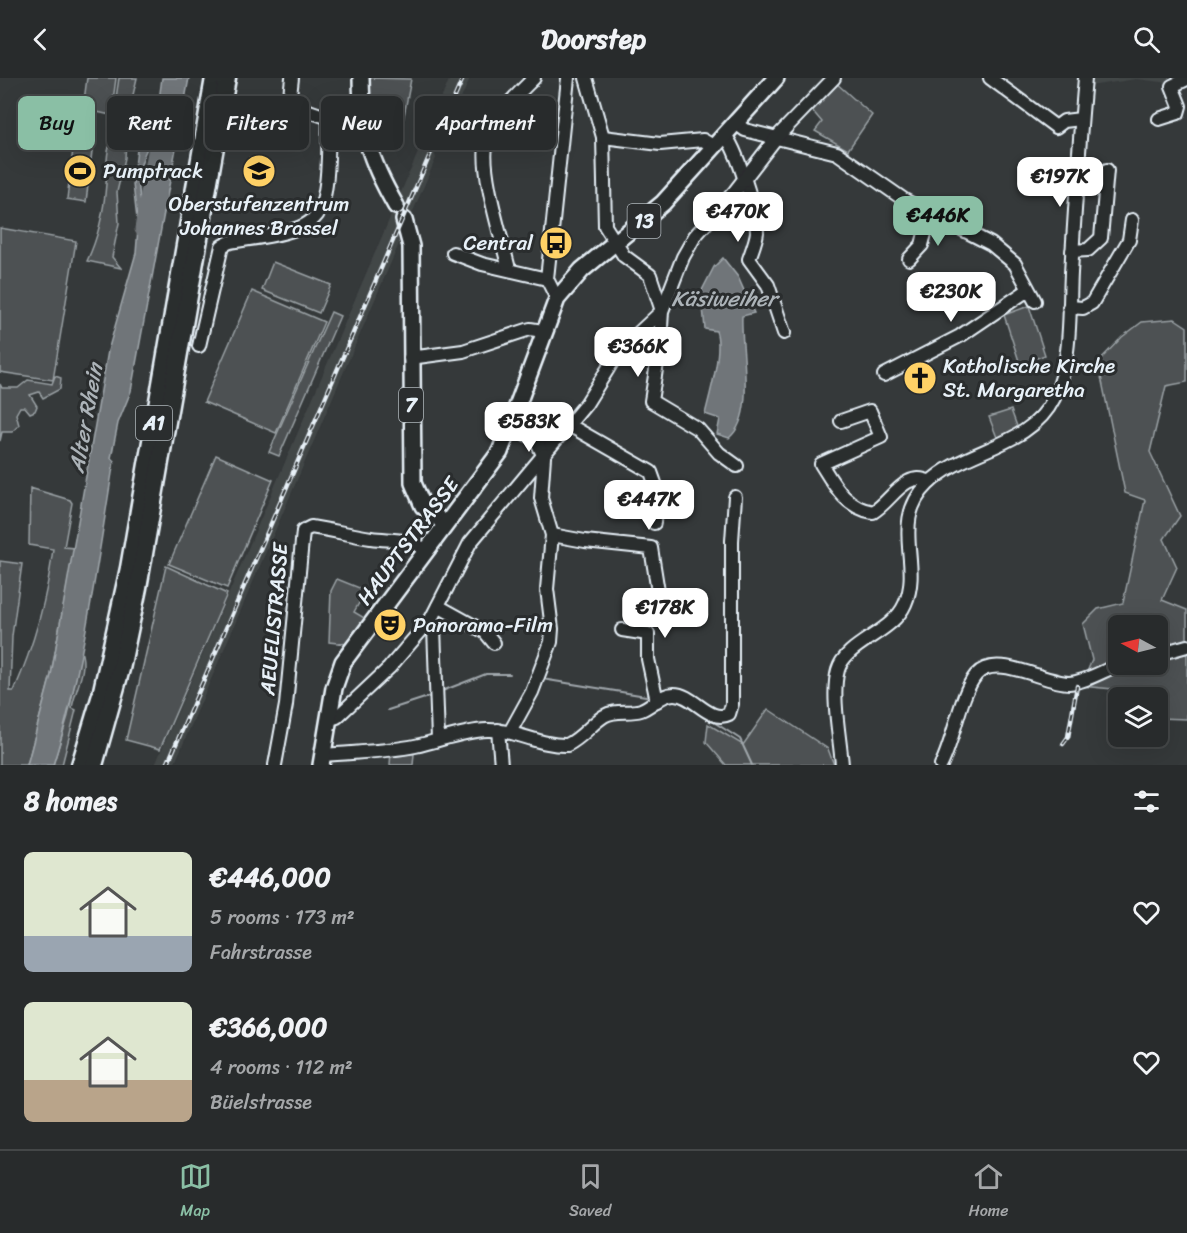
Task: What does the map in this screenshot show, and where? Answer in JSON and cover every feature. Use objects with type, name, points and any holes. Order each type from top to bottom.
[{"type":"highway","name":"A1","points":[[80,765],[101,695],[129,568],[214,78]]},
{"type":"highway","name":"A1","points":[[94,765],[118,680],[138,588],[227,78]]},
{"type":"main road","points":[[361,78],[362,96]]},
{"type":"main road","name":"HAUPTSTRASSE","points":[[322,760],[334,688],[343,662],[425,550],[493,464],[509,428],[543,331],[557,299],[582,270],[614,240],[652,214],[776,78]]},
{"type":"main road","points":[[368,150],[396,206]]},
{"type":"main road","name":"7","points":[[404,220],[411,246],[410,358],[413,488],[423,506],[445,524]]},
{"type":"street","points":[[292,78],[290,104],[321,115]]},
{"type":"street","points":[[509,269],[488,174],[486,142],[506,108],[534,78]]},
{"type":"street","points":[[557,299],[547,279],[568,78]]},
{"type":"street","points":[[586,78],[603,137],[604,222],[624,256],[650,275],[662,312],[662,334],[651,401],[698,429],[719,453],[737,466]]},
{"type":"street","points":[[330,719],[337,717],[389,668],[431,619],[470,543],[544,457],[592,396],[619,351],[662,312],[683,257],[695,236],[776,138],[834,78]]},
{"type":"street","points":[[990,78],[1056,127],[1070,120],[1081,119]]},
{"type":"street","points":[[842,765],[838,670],[843,659],[893,621],[906,603],[909,584],[909,517],[912,505],[930,482],[1021,433],[1046,411],[1059,385],[1069,307],[1085,78]]},
{"type":"street","points":[[1160,119],[1178,113],[1180,106],[1172,86],[1187,79]]},
{"type":"street","points":[[784,333],[768,285],[749,259],[757,229],[729,128],[837,153],[930,214],[1001,250],[1015,264],[1035,301]]},
{"type":"street","points":[[603,137],[660,144],[703,140],[713,146]]},
{"type":"street","points":[[199,346],[222,246],[230,242],[296,229],[308,223],[318,214],[324,199],[327,150]]},
{"type":"street","points":[[1072,251],[1088,250],[1101,238],[1107,170]]},
{"type":"street","points":[[909,259],[922,245],[930,214]]},
{"type":"street","points":[[1069,307],[1083,308],[1092,303],[1129,240],[1132,220]]},
{"type":"street","points":[[453,253],[482,264],[547,279]]},
{"type":"street","points":[[884,375],[960,336],[1028,290]]},
{"type":"street","points":[[410,358],[431,358],[463,351],[530,329],[543,331]]},
{"type":"street","points":[[841,421],[870,411],[881,438],[821,464],[836,489],[854,506],[873,512],[909,480],[921,478],[930,482]]},
{"type":"street","points":[[569,425],[651,472],[656,486],[654,524]]},
{"type":"street","points":[[509,428],[536,440],[556,440]]},
{"type":"street","points":[[501,765],[504,731],[528,702],[551,642],[547,577],[552,535],[541,498],[544,457],[536,440]]},
{"type":"street","points":[[322,760],[401,748],[463,732],[504,731],[549,744],[567,745],[606,715],[642,710],[659,697],[680,695],[718,717],[726,716],[732,708],[732,541],[735,497]]},
{"type":"street","name":"AEUELISTRASSE","points":[[275,765],[286,705],[303,531],[310,527],[374,538],[398,539],[414,542],[425,550]]},
{"type":"street","points":[[552,535],[651,548],[659,598],[657,613]]},
{"type":"street","points":[[438,606],[485,633],[494,643]]},
{"type":"street","points":[[431,619],[434,627],[438,739]]},
{"type":"street","points":[[622,630],[648,634],[648,659],[659,697]]},
{"type":"street","points":[[1168,651],[1187,646]]},
{"type":"street","points":[[941,765],[949,750],[970,686],[982,671],[1002,666],[1069,683],[1108,669]]},
{"type":"shaded area","points":[[87,78],[116,78],[114,96],[107,96],[107,114],[95,112],[95,96],[85,96]]},
{"type":"shaded area","points":[[119,78],[137,78],[133,96],[116,96]]},
{"type":"shaded area","points":[[370,78],[411,79],[403,121],[403,96],[370,96]]},
{"type":"shaded area","points":[[450,78],[470,78],[462,96],[442,96]]},
{"type":"shaded area","points":[[1085,78],[1178,78],[1170,83],[1136,79],[1090,86]]},
{"type":"shaded area","points":[[835,82],[872,115],[848,150],[815,131],[822,122],[811,109]]},
{"type":"shaded area","name":"Pumptrack","points":[[73,150],[92,150],[86,202],[67,199]]},
{"type":"shaded area","points":[[108,150],[125,150],[117,192],[119,223],[112,257],[121,268],[87,261],[98,233],[102,214]]},
{"type":"shaded area","points":[[419,150],[435,150],[436,158],[174,765],[155,765]]},
{"type":"shaded area","points":[[0,228],[76,241],[53,380],[0,372]]},
{"type":"shaded area","points":[[273,262],[331,285],[319,313],[262,290]]},
{"type":"shaded area","points":[[252,291],[324,322],[276,433],[204,402]]},
{"type":"shaded area","points":[[1029,306],[1045,355],[1020,364],[1004,315]]},
{"type":"shaded area","points":[[331,312],[340,316],[279,456],[269,452]]},
{"type":"shaded area","points":[[1175,319],[1187,327],[1187,382],[1166,386],[1150,452],[1180,516],[1164,539],[1177,567],[1162,600],[1187,610],[1187,719],[1168,718],[1168,687],[1108,689],[1081,686],[1092,660],[1083,624],[1098,609],[1123,603],[1145,500],[1125,493],[1098,362],[1122,337],[1142,322]]},
{"type":"shaded area","points":[[55,376],[61,378],[60,389],[43,398],[39,392],[30,395],[37,406],[35,411],[30,413],[25,407],[20,407],[16,414],[19,425],[12,432],[2,432],[0,441],[0,384],[2,388],[18,388],[28,380],[52,384]]},
{"type":"shaded area","points":[[1011,410],[1018,429],[998,440],[989,417]]},
{"type":"shaded area","points":[[216,455],[273,480],[227,588],[169,564]]},
{"type":"shaded area","points":[[30,488],[70,500],[72,503],[64,547],[74,548],[51,675],[27,765],[0,765],[0,561],[22,564],[12,636],[10,691],[14,691],[39,621],[53,549],[29,545]]},
{"type":"shaded area","points":[[166,566],[227,594],[160,749],[126,740]]},
{"type":"shaded area","points":[[337,579],[362,589],[364,594],[354,612],[366,619],[347,644],[329,642],[331,591]]},
{"type":"shaded area","points":[[81,651],[82,672],[72,708],[76,710],[62,765],[53,765],[68,716]]},
{"type":"shaded area","points":[[768,709],[828,749],[834,765],[726,765],[706,742],[708,724],[743,745]]},
{"type":"shaded area","points":[[391,752],[414,754],[413,765],[390,765]]},
{"type":"water","points":[[162,78],[189,78],[186,96],[160,96]]},
{"type":"water","points":[[137,150],[146,150],[140,170],[139,185],[142,209],[145,209],[151,179],[151,150],[176,150],[131,391],[118,423],[111,458],[114,461],[89,614],[64,728],[53,765],[27,765],[51,675],[108,351],[136,253],[138,228],[133,184]]},
{"type":"water","name":"Käsiweiher","points":[[723,258],[738,277],[754,313],[742,316],[745,398],[743,414],[738,427],[729,438],[717,434],[720,419],[705,414],[715,372],[718,339],[716,331],[705,329],[703,307],[699,296],[714,267]]},
{"type":"waterway","name":"Alter Rhein","points":[[142,229],[155,150]]},
{"type":"waterway","points":[[442,691],[486,674],[510,674]]},
{"type":"waterway","points":[[542,679],[652,697]]},
{"type":"waterway","points":[[388,710],[431,696]]},
{"type":"waterway","points":[[670,700],[685,703]]},
{"type":"waterway","points":[[709,719],[740,739],[752,765]]},
{"type":"railway","points":[[167,765],[463,78]]},
{"type":"railway","points":[[1063,744],[1068,737],[1077,686]]},
{"type":"place","name":"Pumptrack","points":[[80,171]]},
{"type":"place","name":"Oberstufenzentrum Johannes Brassel","points":[[259,171]]},
{"type":"place","name":"Central","points":[[556,243]]},
{"type":"place","name":"Katholische Kirche St. Margaretha","points":[[920,378]]},
{"type":"place","name":"Panorama-Film","points":[[390,625]]}]
